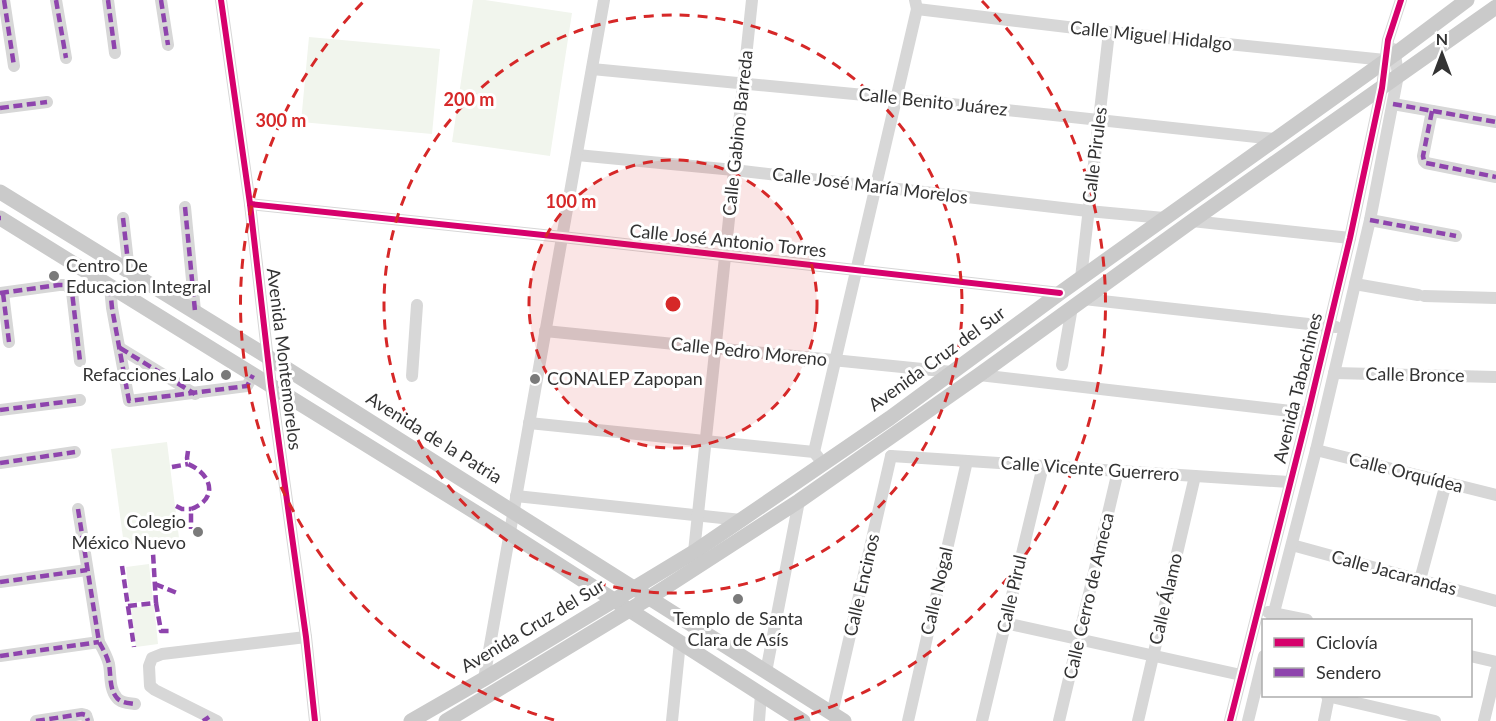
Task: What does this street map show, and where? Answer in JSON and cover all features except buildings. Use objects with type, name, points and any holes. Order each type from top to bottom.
[{"type":"main road","name":"Avenida Cruz del Sur","points":[[411,721],[694,552],[741,520],[818,458],[890,418],[1274,139],[1390,51],[1467,0]]},
{"type":"main road","name":"Avenida Cruz del Sur","points":[[446,721],[466,715],[799,501],[1496,7]]},
{"type":"main road","name":"Avenida de la Patria","points":[[0,192],[268,357],[515,503],[633,589],[838,717]]},
{"type":"main road","points":[[0,218],[509,533],[803,721]]},
{"type":"street","points":[[4,0],[14,66]]},
{"type":"street","points":[[56,0],[66,58]]},
{"type":"street","points":[[108,0],[115,53]]},
{"type":"street","points":[[161,0],[168,45]]},
{"type":"street","name":"Avenida Montemorelos","points":[[221,0],[250,204],[271,386],[306,637],[315,721]]},
{"type":"street","points":[[484,679],[604,0]]},
{"type":"street","name":"Calle Gabino Barreda","points":[[694,552],[753,0]]},
{"type":"street","points":[[1390,51],[1401,0]]},
{"type":"street","points":[[529,423],[705,441],[818,458],[835,361],[916,4]]},
{"type":"street","name":"Calle Miguel Hidalgo","points":[[916,4],[1109,32],[1390,51]]},
{"type":"street","name":"Calle Pirules","points":[[1081,278],[1109,32]]},
{"type":"street","name":"Avenida Tabachines","points":[[1273,617],[1316,450],[1370,220],[1398,75],[1390,51]]},
{"type":"street","name":"Avenida Tabachines","points":[[1230,721],[1329,326],[1390,51]]},
{"type":"street","name":"Calle Benito Juárez","points":[[592,69],[896,98],[1274,139]]},
{"type":"street","points":[[0,108],[47,102]]},
{"type":"street","points":[[1393,104],[1496,122]]},
{"type":"street","points":[[1432,111],[1424,161],[1496,177]]},
{"type":"street","name":"Calle José María Morelos","points":[[577,154],[1164,218]]},
{"type":"street","name":"Calle José Antonio Torres","points":[[250,204],[1060,293]]},
{"type":"street","points":[[184,207],[195,311]]},
{"type":"street","points":[[123,218],[129,271]]},
{"type":"street","points":[[1370,220],[1456,236]]},
{"type":"street","points":[[1192,221],[1350,238]]},
{"type":"street","points":[[1355,284],[1421,296],[1496,298]]},
{"type":"street","points":[[9,342],[2,293],[63,285],[70,288],[72,292],[80,361]]},
{"type":"street","points":[[110,286],[129,401],[247,386],[254,375]]},
{"type":"street","points":[[1062,364],[1078,303],[1345,328]]},
{"type":"street","points":[[412,376],[417,305]]},
{"type":"street","name":"Calle Pedro Moreno","points":[[545,331],[952,372]]},
{"type":"street","points":[[120,348],[195,394]]},
{"type":"street","name":"Calle Bronce","points":[[1334,373],[1496,377]]},
{"type":"street","points":[[979,375],[1308,413]]},
{"type":"street","points":[[0,410],[80,400]]},
{"type":"street","points":[[878,446],[891,456]]},
{"type":"street","name":"Calle Orquídea","points":[[1316,450],[1496,495]]},
{"type":"street","points":[[0,463],[75,452]]},
{"type":"street","name":"Calle Vicente Guerrero","points":[[891,456],[1289,482]]},
{"type":"street","name":"Calle Encinos","points":[[838,717],[891,456]]},
{"type":"street","name":"Calle Nogal","points":[[908,721],[967,461]]},
{"type":"street","name":"Calle Pirul","points":[[982,721],[1043,466]]},
{"type":"street","name":"Calle Cerro de Ameca","points":[[1059,721],[1118,471]]},
{"type":"street","name":"Calle Álamo","points":[[1138,721],[1195,476]]},
{"type":"street","points":[[1420,580],[1446,483]]},
{"type":"street","points":[[766,672],[799,501]]},
{"type":"street","points":[[515,503],[741,520]]},
{"type":"street","points":[[78,508],[99,642],[109,663],[112,690],[116,698],[135,704]]},
{"type":"street","name":"Calle Jacarandas","points":[[1292,544],[1496,601]]},
{"type":"street","points":[[0,582],[87,570]]},
{"type":"street","points":[[1258,609],[1273,617],[1290,619]]},
{"type":"street","points":[[1005,623],[1241,675]]},
{"type":"street","points":[[210,720],[150,686],[148,666],[152,658],[162,654],[306,637]]},
{"type":"street","points":[[0,656],[99,642]]},
{"type":"street","points":[[672,721],[680,642]]},
{"type":"street","points":[[1472,656],[1496,662]]},
{"type":"street","points":[[1484,721],[1496,671]]},
{"type":"street","points":[[1248,721],[1261,680]]},
{"type":"street","points":[[759,721],[761,694]]},
{"type":"street","points":[[1324,721],[1328,697]]},
{"type":"street","points":[[1331,697],[1404,718],[1435,721]]},
{"type":"street","points":[[36,721],[81,719]]},
{"type":"shaded area","points":[[473,0],[572,13],[550,156],[452,142]]},
{"type":"shaded area","points":[[309,37],[440,49],[432,134],[301,122]]},
{"type":"shaded area","points":[[167,442],[179,538],[124,545],[111,449]]},
{"type":"shaded area","points":[[149,564],[153,600],[130,603],[126,567]]},
{"type":"shaded area","points":[[154,605],[158,644],[136,647],[131,608]]},
{"type":"marked path","points":[[4,0],[14,66]]},
{"type":"marked path","points":[[56,0],[66,58]]},
{"type":"marked path","points":[[108,0],[115,53]]},
{"type":"marked path","points":[[161,0],[168,45]]},
{"type":"marked path","points":[[0,108],[47,102]]},
{"type":"marked path","points":[[1393,104],[1496,122]]},
{"type":"marked path","points":[[1432,111],[1424,161],[1496,177]]},
{"type":"marked path","points":[[185,207],[195,311]]},
{"type":"marked path","points":[[123,218],[129,271]]},
{"type":"marked path","points":[[1370,220],[1456,236]]},
{"type":"marked path","points":[[0,293],[67,285],[72,292],[80,361]]},
{"type":"marked path","points":[[110,287],[129,401],[247,386],[253,375]]},
{"type":"marked path","points":[[3,293],[9,342]]},
{"type":"marked path","points":[[120,348],[195,394]]},
{"type":"marked path","points":[[0,410],[80,400]]},
{"type":"marked path","points":[[188,451],[188,464],[203,474],[209,486],[206,499],[191,509],[191,529]]},
{"type":"marked path","points":[[0,463],[75,452]]},
{"type":"marked path","points":[[172,467],[188,464]]},
{"type":"marked path","points":[[176,506],[191,509]]},
{"type":"marked path","points":[[78,509],[99,642],[109,664],[113,690],[121,701],[135,704]]},
{"type":"marked path","points":[[128,606],[156,603],[153,553]]},
{"type":"marked path","points":[[122,566],[134,647]]},
{"type":"marked path","points":[[0,582],[87,570]]},
{"type":"marked path","points":[[155,584],[177,593]]},
{"type":"marked path","points":[[156,603],[161,631],[170,631]]},
{"type":"marked path","points":[[0,656],[99,642]]},
{"type":"marked path","points":[[36,721],[82,714],[86,715],[88,721]]},
{"type":"marked path","points":[[203,721],[209,717]]},
{"type":"cycle path","points":[[221,0],[250,204],[271,386],[306,637],[315,721]]},
{"type":"cycle path","points":[[1230,721],[1350,238],[1382,88],[1388,40],[1401,0]]},
{"type":"cycle path","points":[[250,204],[1060,293]]},
{"type":"place","name":"Centro De Educacion Integral","points":[[54,276]]},
{"type":"place","name":"Refacciones Lalo","points":[[226,375]]},
{"type":"place","name":"CONALEP Zapopan","points":[[535,379]]},
{"type":"place","name":"Colegio México Nuevo","points":[[198,532]]},
{"type":"place","name":"Templo de Santa Clara de Asís","points":[[738,599]]}]
